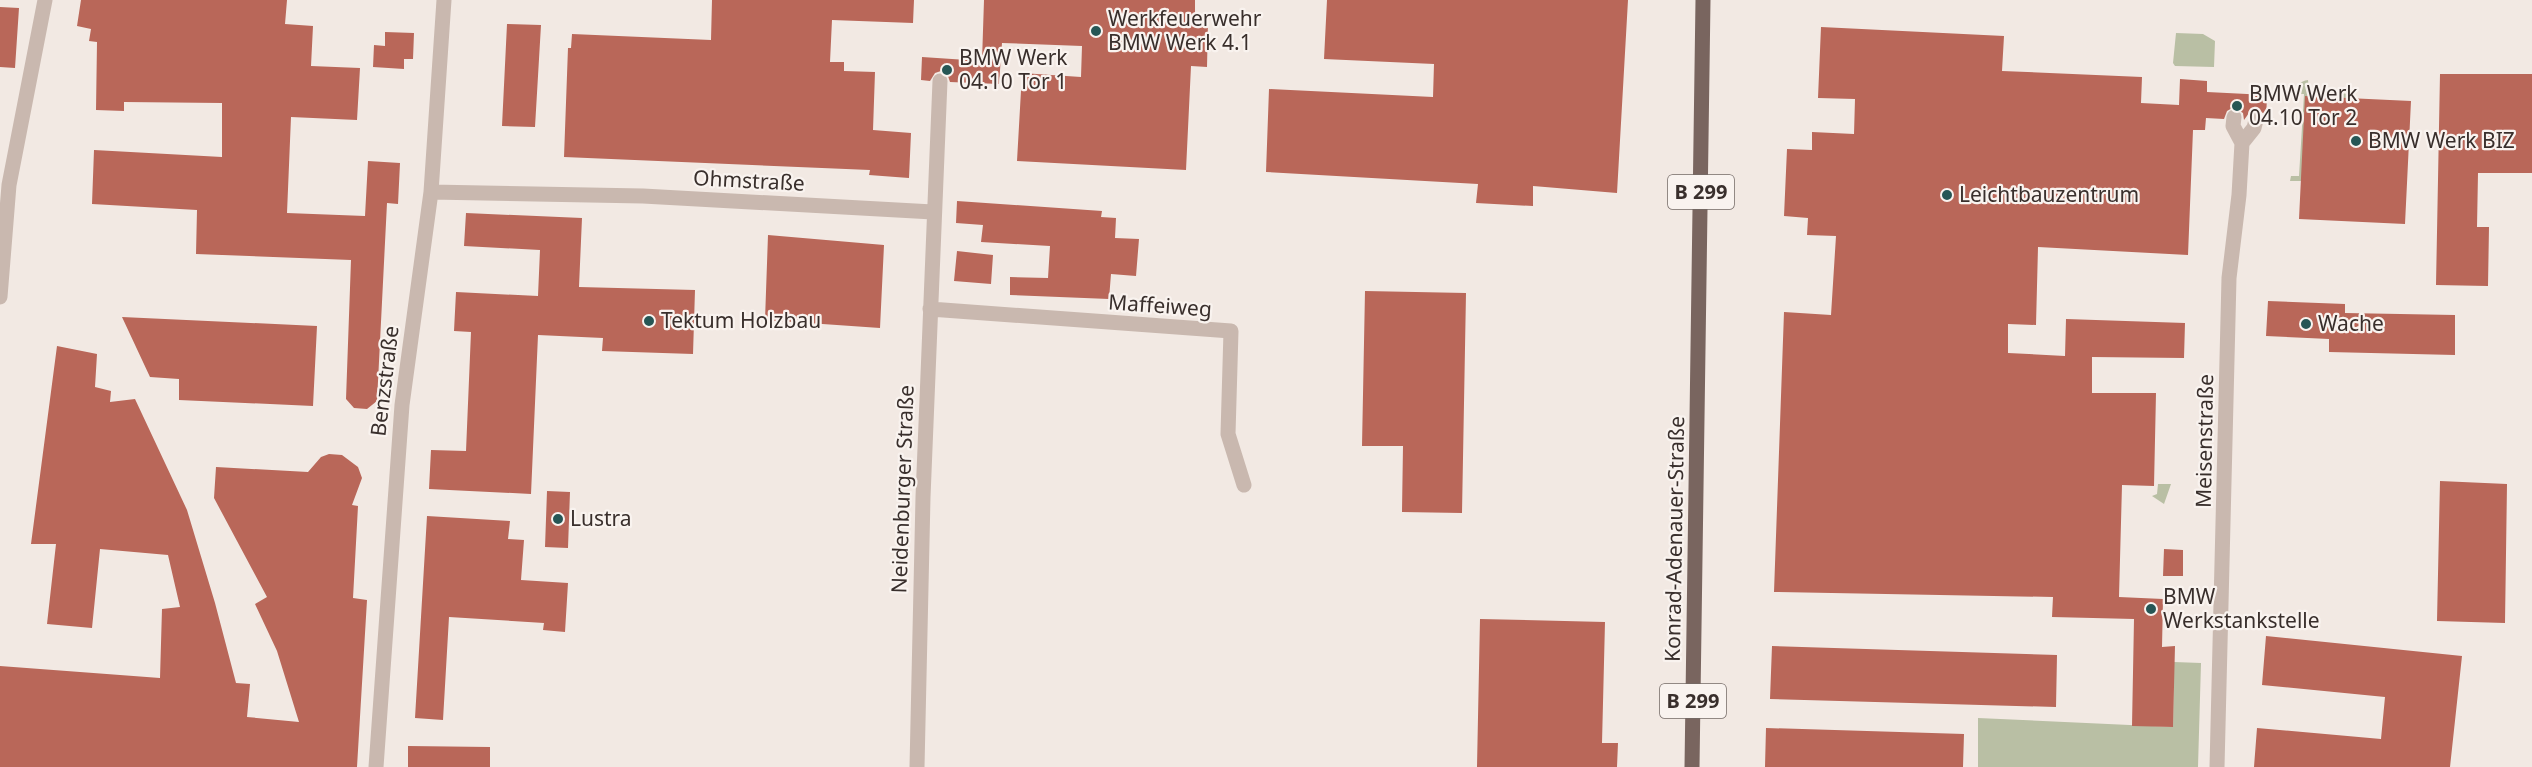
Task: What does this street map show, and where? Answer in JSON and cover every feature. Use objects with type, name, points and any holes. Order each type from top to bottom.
[{"type":"main road","name":"Konrad-Adenauer-Straße","points":[[1692,767],[1703,0]]},
{"type":"street","points":[[0,297],[9,184],[45,0]]},
{"type":"street","name":"Benzstraße","points":[[376,767],[402,405],[431,192],[444,0]]},
{"type":"street","points":[[933,212],[940,81]]},
{"type":"street","points":[[2234,117],[2233,126],[2242,143]]},
{"type":"street","name":"Meisenstraße","points":[[2217,767],[2229,278],[2239,195],[2242,143],[2254,128],[2256,120]]},
{"type":"street","name":"Ohmstraße","points":[[431,192],[643,196],[933,212]]},
{"type":"street","name":"Neidenburger Straße","points":[[917,767],[933,212]]},
{"type":"street","name":"Maffeiweg","points":[[930,309],[1231,331],[1228,434],[1244,485]]},
{"type":"green space","points":[[2176,33],[2203,34],[2215,41],[2214,67],[2175,66],[2173,63]]},
{"type":"green space","points":[[2308,80],[2309,92],[2354,94],[2301,181],[2290,181],[2291,176],[2299,176],[2304,94],[2296,94],[2296,91],[2301,83]]},
{"type":"green space","points":[[2158,484],[2171,484],[2164,504],[2152,496],[2157,494]]},
{"type":"green space","points":[[2174,662],[2201,663],[2198,767],[1978,767],[1978,718],[2173,727]]},
{"type":"building","points":[[81,0],[287,0],[285,24],[313,26],[311,66],[360,68],[357,120],[291,117],[287,213],[365,216],[368,161],[400,163],[398,204],[387,203],[377,401],[367,409],[354,408],[346,399],[351,260],[196,254],[197,210],[92,204],[94,150],[222,157],[222,103],[124,102],[124,111],[96,110],[97,42],[89,41],[91,29],[77,26]]},
{"type":"building","points":[[712,0],[914,0],[913,23],[832,20],[830,62],[844,62],[844,71],[875,72],[873,130],[911,133],[909,178],[869,175],[870,170],[564,157],[568,48],[571,48],[572,34],[711,40]]},
{"type":"building","points":[[984,0],[1195,0],[1195,20],[1208,21],[1207,67],[1191,66],[1186,170],[1017,161],[1022,73],[1081,77],[1082,46],[1002,43],[999,84],[950,82],[948,76],[941,71],[935,73],[930,81],[921,80],[922,57],[982,61]]},
{"type":"building","points":[[1327,0],[1628,0],[1617,193],[1533,186],[1533,206],[1476,203],[1478,184],[1266,172],[1269,89],[1433,97],[1434,64],[1324,59]]},
{"type":"building","points":[[0,7],[19,8],[15,68],[0,67]]},
{"type":"building","points":[[507,24],[541,25],[535,127],[502,126]]},
{"type":"building","points":[[1821,27],[2004,36],[2002,71],[2142,77],[2141,103],[2179,105],[2180,79],[2207,81],[2207,92],[2267,95],[2266,121],[2263,113],[2258,110],[2249,113],[2244,120],[2243,113],[2234,107],[2227,111],[2224,119],[2206,118],[2205,130],[2193,130],[2188,255],[2038,247],[2036,325],[2008,324],[2008,353],[2065,356],[2066,319],[2185,323],[2184,358],[2092,357],[2092,393],[2156,393],[2154,486],[2122,485],[2119,597],[2163,599],[2162,647],[2175,646],[2173,727],[2132,726],[2134,619],[2052,617],[2053,597],[1774,592],[1784,312],[1831,315],[1836,236],[1807,235],[1808,218],[1784,216],[1787,149],[1812,150],[1812,132],[1854,134],[1855,99],[1818,98]]},
{"type":"building","points":[[385,32],[414,33],[413,59],[404,59],[404,69],[373,67],[374,45],[385,46]]},
{"type":"building","points":[[2440,74],[2532,74],[2532,173],[2478,173],[2477,227],[2489,227],[2488,286],[2436,285]]},
{"type":"building","name":"BMW Werk BIZ","points":[[2305,96],[2411,101],[2405,224],[2299,219]]},
{"type":"building","points":[[957,201],[1102,211],[1101,217],[1116,218],[1115,238],[1139,239],[1136,276],[1111,274],[1109,299],[1010,295],[1010,277],[1048,278],[1050,246],[981,242],[983,225],[956,223]]},
{"type":"building","points":[[466,213],[582,218],[579,287],[695,290],[693,354],[602,351],[603,338],[538,335],[531,494],[429,489],[431,450],[466,451],[471,332],[454,331],[456,292],[538,296],[540,250],[464,246]]},
{"type":"building","points":[[768,235],[884,245],[880,328],[765,320]]},
{"type":"building","points":[[957,251],[993,255],[991,284],[954,281]]},
{"type":"building","points":[[1365,291],[1466,293],[1462,513],[1402,512],[1403,446],[1362,446]]},
{"type":"building","points":[[2268,301],[2345,304],[2345,313],[2455,315],[2455,355],[2329,352],[2329,339],[2266,336]]},
{"type":"building","points":[[122,317],[317,326],[313,406],[179,400],[179,379],[150,377]]},
{"type":"building","points":[[57,346],[97,354],[95,387],[111,391],[110,402],[135,399],[187,510],[236,683],[250,684],[247,717],[299,722],[277,651],[255,604],[267,597],[214,498],[216,467],[308,472],[321,457],[329,454],[342,455],[358,467],[362,478],[352,505],[358,506],[353,598],[367,600],[357,767],[0,767],[0,666],[160,678],[162,609],[180,607],[168,555],[100,549],[92,628],[47,624],[56,544],[31,544]]},
{"type":"building","points":[[2440,481],[2507,484],[2505,623],[2437,621]]},
{"type":"building","name":"Lustra","points":[[547,491],[570,492],[568,548],[545,547]]},
{"type":"building","points":[[427,516],[510,521],[508,539],[524,540],[521,580],[568,583],[565,632],[543,630],[544,623],[449,617],[443,720],[415,718]]},
{"type":"building","points":[[2164,549],[2183,550],[2183,576],[2163,576]]},
{"type":"building","points":[[1480,619],[1605,622],[1602,743],[1618,743],[1617,767],[1477,767]]},
{"type":"building","points":[[2266,636],[2462,656],[2450,767],[2254,767],[2257,728],[2381,739],[2385,697],[2262,685]]},
{"type":"building","points":[[1772,646],[2057,655],[2056,707],[1770,699]]},
{"type":"building","points":[[1766,728],[1964,734],[1963,767],[1765,767]]},
{"type":"building","points":[[408,746],[490,747],[490,767],[408,767]]},
{"type":"place","name":"Werkfeuerwehr BMW Werk 4.1","points":[[1096,31]]},
{"type":"place","name":"BMW Werk 04.10 Tor 1","points":[[947,70]]},
{"type":"place","name":"BMW Werk 04.10 Tor 2","points":[[2237,106]]},
{"type":"place","name":"BMW Werk BIZ","points":[[2356,141]]},
{"type":"place","name":"Leichtbauzentrum","points":[[1947,195]]},
{"type":"place","name":"Tektum Holzbau","points":[[649,321]]},
{"type":"place","name":"Wache","points":[[2306,324]]},
{"type":"place","name":"Lustra","points":[[558,519]]},
{"type":"place","name":"BMW Werkstankstelle","points":[[2151,609]]}]
